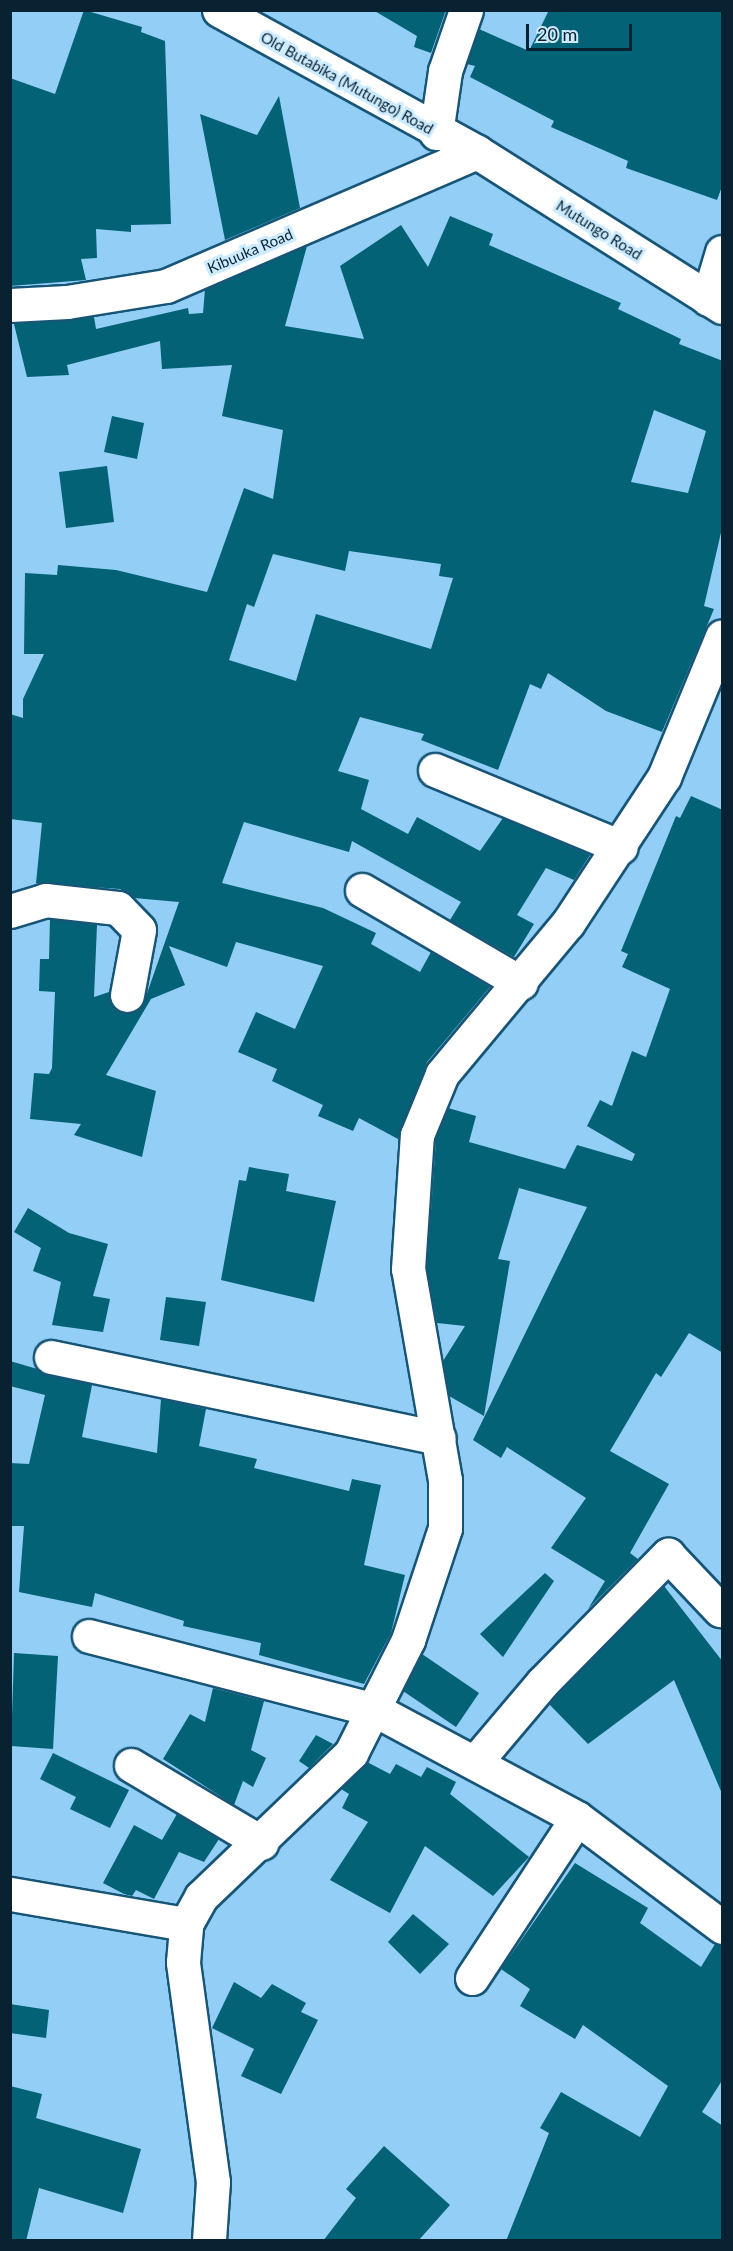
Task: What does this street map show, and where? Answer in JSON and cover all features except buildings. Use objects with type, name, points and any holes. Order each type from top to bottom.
[{"type":"street","name":"Old Butabika (Mutungo) Road","points":[[219,10],[436,133],[477,152]]},
{"type":"street","points":[[436,133],[446,71],[466,10]]},
{"type":"street","name":"Mutungo Road","points":[[477,152],[715,303]]},
{"type":"street","name":"Kibuuka Road","points":[[10,305],[67,302],[166,286],[477,152]]},
{"type":"street","points":[[715,303],[723,252]]},
{"type":"street","points":[[209,2241],[213,2182],[183,1962],[186,1924],[201,1897],[262,1843],[351,1753],[375,1710],[429,1588],[445,1528],[439,1438],[408,1269],[417,1134],[442,1074],[520,983],[621,847],[664,777],[723,636]]},
{"type":"street","points":[[435,770],[621,847]]},
{"type":"street","points":[[362,890],[520,983]]},
{"type":"street","points":[[10,911],[45,900],[118,908],[139,930],[127,995]]},
{"type":"street","points":[[51,1357],[439,1438]]},
{"type":"street","points":[[477,1760],[542,1683],[668,1555],[720,1610]]},
{"type":"street","points":[[89,1636],[375,1710],[477,1760],[577,1818],[723,1927]]},
{"type":"street","points":[[131,1765],[262,1843]]},
{"type":"street","points":[[471,1978],[577,1818]]},
{"type":"street","points":[[10,1894],[186,1924]]}]
